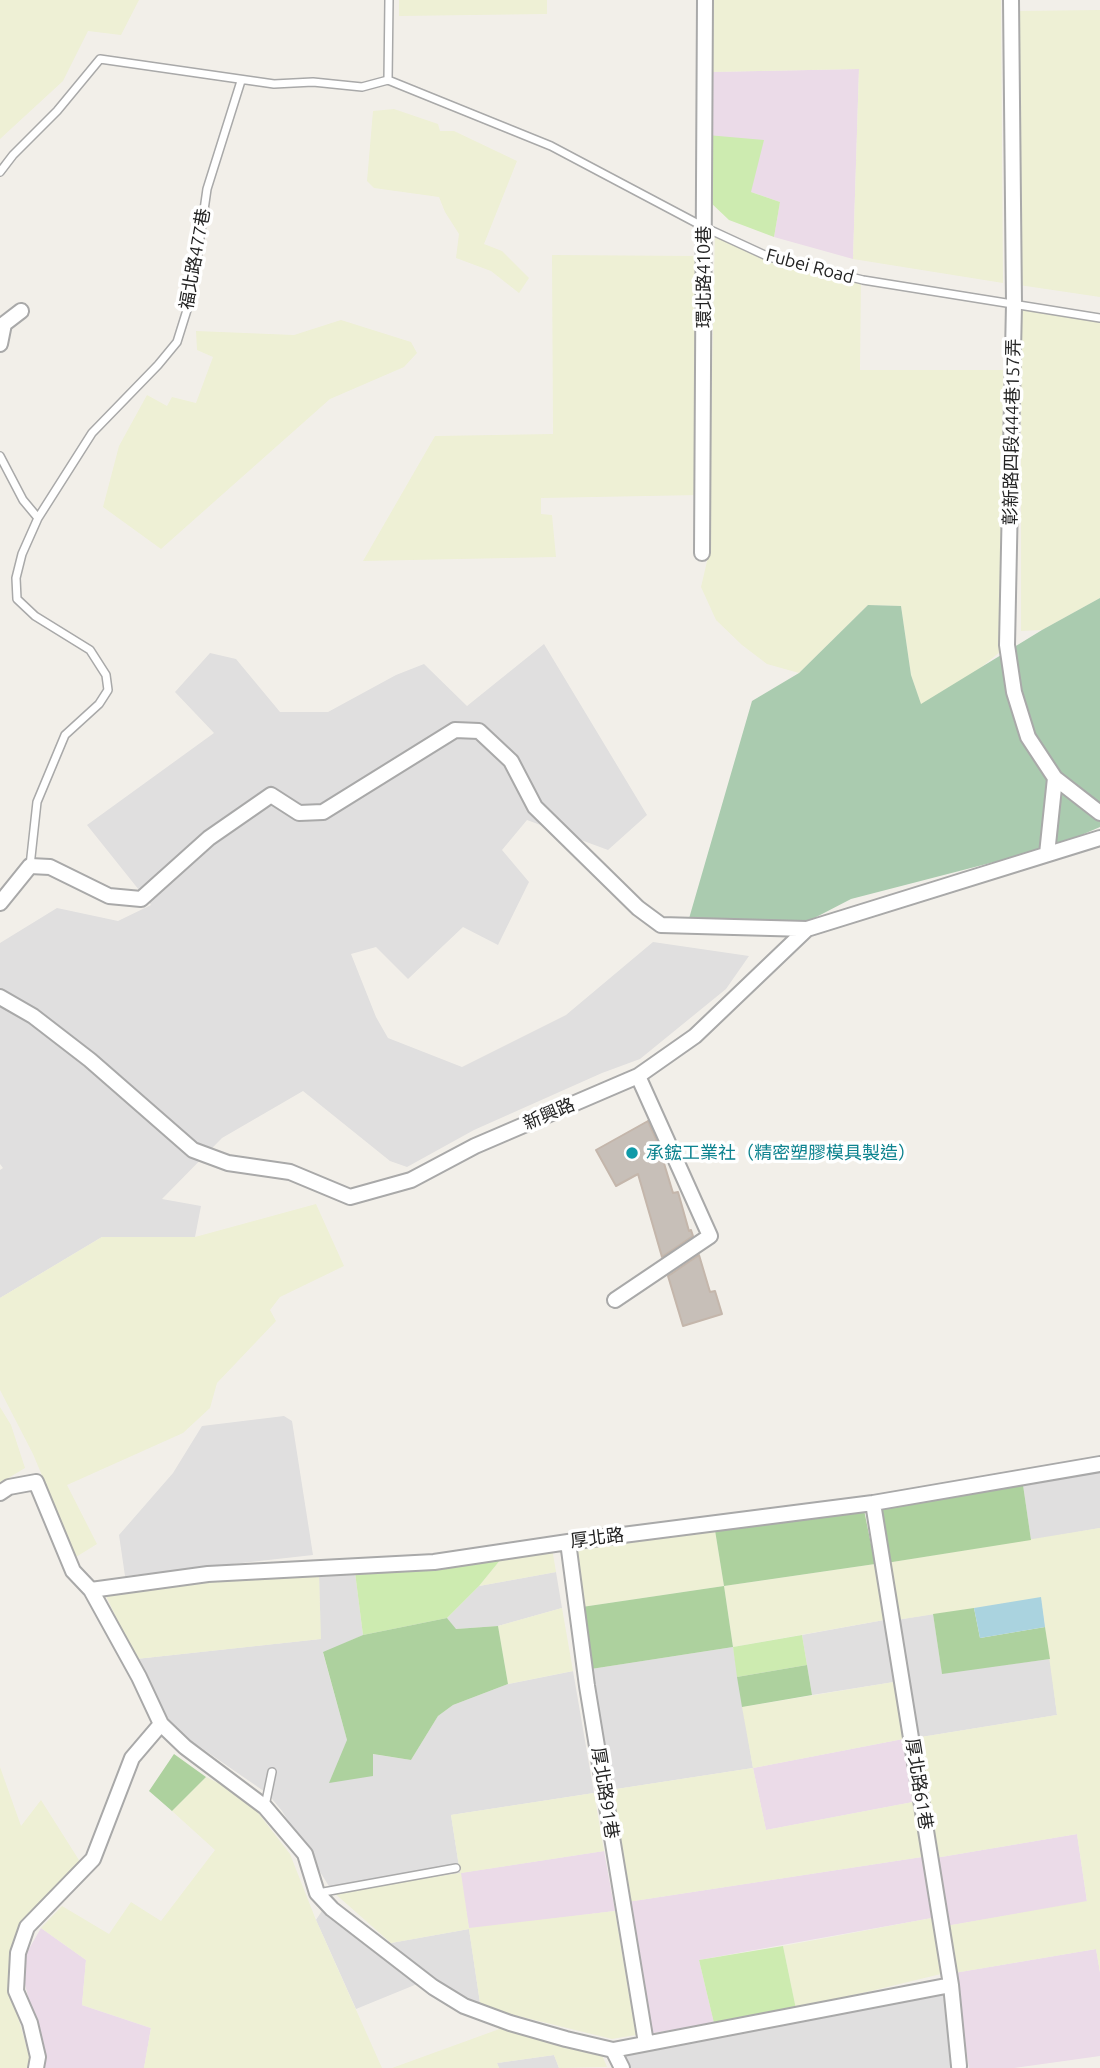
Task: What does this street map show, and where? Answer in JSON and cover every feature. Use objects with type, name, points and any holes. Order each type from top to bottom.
[{"type":"street","name":"環北路410巷","points":[[702,553],[705,0]]},
{"type":"street","name":"彰新路四段444巷157弄","points":[[1011,0],[1014,304],[1007,645],[1014,691],[1028,737],[1055,778],[1100,813]]},
{"type":"street","points":[[0,344],[4,324],[20,311]]},
{"type":"street","points":[[0,903],[30,866],[50,867],[109,896],[141,899],[209,838],[271,795],[299,813],[323,812],[455,730],[479,731],[510,761],[535,807],[638,908],[661,925],[807,929]]},
{"type":"street","points":[[1047,853],[1055,778]]},
{"type":"street","name":"新興路","points":[[0,997],[33,1016],[90,1060],[193,1150],[228,1163],[290,1172],[350,1197],[411,1180],[475,1146],[638,1076],[695,1036],[807,929],[1100,838]]},
{"type":"street","points":[[615,1300],[710,1236],[638,1076]]},
{"type":"street","name":"厚北路","points":[[91,1590],[208,1574],[434,1562],[873,1503],[1100,1464]]},
{"type":"street","points":[[0,1493],[9,1487],[36,1482],[73,1571],[91,1590],[161,1724],[185,1747],[265,1807],[304,1854],[317,1893],[332,1909],[433,1987],[464,2006],[510,2023],[613,2050],[951,1985]]},
{"type":"street","name":"厚北路61巷","points":[[873,1503],[951,1985],[959,2066]]},
{"type":"street","name":"厚北路91巷","points":[[568,1542],[587,1686],[646,2043]]},
{"type":"street","points":[[36,2068],[38,2057],[30,2023],[16,1991],[18,1953],[27,1927],[93,1859],[132,1758],[161,1724]]},
{"type":"street","points":[[613,2050],[622,2068]]},
{"type":"lane","points":[[0,172],[13,155],[57,111],[100,59],[274,85],[313,82],[362,87],[388,80],[389,0]]},
{"type":"lane","name":"Fubei Road","points":[[388,80],[551,146],[704,227],[769,257],[863,280],[1100,318]]},
{"type":"lane","name":"福北路477巷","points":[[30,866],[37,802],[65,736],[99,705],[108,690],[106,675],[90,650],[35,616],[17,599],[16,578],[22,554],[38,518],[92,433],[177,342],[192,294],[207,189],[242,81]]},
{"type":"lane","points":[[0,456],[23,500],[38,518]]},
{"type":"lane","points":[[265,1807],[272,1772]]},
{"type":"lane","points":[[317,1893],[456,1868]]},
{"type":"shaded area","points":[[859,69],[853,259],[774,237],[780,202],[751,192],[707,135],[708,72]]},
{"type":"shaded area","points":[[544,644],[647,815],[608,850],[527,820],[502,850],[529,882],[498,945],[463,927],[408,979],[376,947],[351,954],[376,1017],[388,1038],[462,1067],[566,1015],[653,942],[749,956],[726,989],[640,1059],[474,1130],[407,1167],[390,1161],[303,1091],[222,1138],[162,1199],[201,1206],[195,1237],[102,1237],[0,1298],[0,1170],[3,1168],[0,1164],[0,943],[57,908],[118,921],[151,905],[87,825],[214,733],[175,692],[210,653],[236,659],[280,712],[328,712],[396,675],[424,664],[467,706]]},
{"type":"shaded area","points":[[284,1416],[292,1421],[313,1555],[125,1576],[119,1535],[173,1473],[202,1426]]},
{"type":"shaded area","points":[[1100,1465],[1100,1528],[1031,1540],[1022,1478]]},
{"type":"shaded area","points":[[355,1572],[363,1635],[323,1653],[347,1740],[372,1754],[411,1760],[438,1716],[453,1705],[508,1684],[573,1671],[594,1793],[451,1815],[460,1873],[332,1891],[282,1811],[268,1794],[187,1738],[161,1713],[136,1659],[320,1639],[319,1574]]},
{"type":"shaded area","points":[[556,1572],[562,1608],[498,1626],[455,1629],[447,1618],[479,1586]]},
{"type":"shaded area","points":[[933,1614],[942,1673],[1050,1659],[1057,1715],[915,1738],[896,1620]]},
{"type":"shaded area","points":[[884,1620],[894,1682],[812,1695],[802,1635]]},
{"type":"shaded area","points":[[733,1647],[753,1768],[610,1790],[591,1669]]},
{"type":"shaded area","points":[[903,1739],[913,1802],[766,1830],[753,1768]]},
{"type":"shaded area","points":[[1077,1834],[1087,1902],[946,1926],[935,1858]]},
{"type":"shaded area","points":[[604,1851],[615,1911],[469,1929],[460,1873]]},
{"type":"shaded area","points":[[922,1857],[932,1918],[699,1960],[714,2023],[647,2034],[627,1902]]},
{"type":"shaded area","points":[[325,1906],[422,1982],[356,2009],[316,1920]]},
{"type":"shaded area","points":[[41,1928],[86,1960],[82,2005],[151,2028],[144,2068],[45,2068],[24,1980],[26,1954]]},
{"type":"shaded area","points":[[469,1929],[480,2003],[424,1972],[391,1943]]},
{"type":"shaded area","points":[[1096,1949],[1100,1972],[1100,2056],[1014,2068],[969,2068],[954,1973]]},
{"type":"shaded area","points":[[941,1986],[958,2068],[626,2068],[622,2053]]},
{"type":"shaded area","points":[[554,2055],[559,2068],[499,2068],[497,2063]]},
{"type":"green space","points":[[0,0],[139,0],[121,35],[88,31],[63,81],[0,139]]},
{"type":"green space","points":[[399,0],[547,0],[547,14],[399,16]]},
{"type":"green space","points":[[707,0],[1001,0],[1003,283],[853,259],[859,69],[708,72]]},
{"type":"green space","points":[[1100,10],[1100,297],[1019,285],[1015,11]]},
{"type":"green space","points":[[394,109],[438,124],[440,131],[454,131],[517,161],[484,244],[502,251],[529,278],[519,293],[491,271],[456,258],[459,234],[439,197],[374,188],[367,181],[373,111]]},
{"type":"green space","points":[[707,135],[764,140],[751,192],[780,202],[774,237],[729,220],[710,202]]},
{"type":"green space","points":[[715,233],[781,260],[861,278],[860,370],[1006,370],[1011,643],[973,674],[921,705],[911,675],[901,606],[868,605],[799,673],[767,664],[742,645],[716,620],[701,587],[708,557]]},
{"type":"green space","points":[[552,255],[700,256],[701,495],[541,498],[541,514],[552,515],[556,557],[363,561],[435,436],[553,434]]},
{"type":"green space","points":[[1021,305],[1100,318],[1100,598],[1042,630],[1021,631]]},
{"type":"green space","points":[[341,320],[411,342],[417,353],[404,367],[330,399],[161,549],[103,507],[119,446],[147,395],[167,406],[172,397],[196,403],[213,357],[197,350],[196,331],[294,335]]},
{"type":"green space","points":[[1100,598],[1100,827],[1056,846],[851,899],[795,928],[688,922],[752,701],[799,673],[868,605],[901,606],[911,675],[921,704]]},
{"type":"green space","points":[[316,1204],[344,1266],[280,1297],[270,1310],[276,1321],[217,1383],[210,1408],[183,1433],[67,1485],[97,1544],[76,1557],[33,1454],[0,1390],[0,1298],[102,1237],[195,1237]]},
{"type":"green space","points":[[0,1407],[11,1425],[25,1468],[0,1483]]},
{"type":"green space","points":[[1022,1478],[1031,1540],[886,1563],[879,1505]]},
{"type":"green space","points":[[864,1510],[875,1564],[724,1586],[714,1524]]},
{"type":"green space","points":[[714,1524],[724,1586],[582,1607],[575,1548]]},
{"type":"green space","points":[[1100,1528],[1100,1972],[1096,1949],[954,1973],[946,1926],[1087,1901],[1077,1834],[935,1858],[915,1738],[1057,1715],[1041,1598],[896,1620],[886,1563]]},
{"type":"green space","points":[[551,1542],[556,1572],[479,1586],[510,1548]]},
{"type":"green space","points":[[510,1548],[479,1586],[447,1618],[363,1635],[355,1572]]},
{"type":"green space","points":[[875,1564],[884,1620],[733,1647],[724,1586]]},
{"type":"green space","points":[[319,1574],[321,1639],[136,1659],[105,1594],[113,1589]]},
{"type":"green space","points":[[724,1586],[733,1647],[591,1669],[582,1607]]},
{"type":"green space","points":[[562,1608],[573,1671],[508,1684],[498,1626]]},
{"type":"green space","points":[[974,1608],[980,1638],[1045,1627],[1050,1659],[942,1674],[933,1614]]},
{"type":"green space","points":[[447,1618],[456,1629],[498,1626],[508,1684],[453,1705],[438,1716],[411,1760],[373,1754],[373,1776],[329,1783],[347,1740],[323,1652],[363,1635]]},
{"type":"green space","points":[[802,1635],[807,1665],[737,1677],[733,1647]]},
{"type":"green space","points":[[807,1665],[812,1695],[742,1707],[737,1677]]},
{"type":"green space","points":[[894,1682],[903,1739],[753,1768],[742,1707]]},
{"type":"green space","points":[[174,1754],[206,1777],[172,1811],[149,1791]]},
{"type":"green space","points":[[0,1767],[21,1826],[41,1800],[84,1868],[17,1937],[10,1960],[12,1996],[31,2062],[29,2068],[0,2068]]},
{"type":"green space","points":[[753,1768],[766,1830],[913,1802],[922,1857],[627,1902],[610,1790]]},
{"type":"green space","points":[[206,1777],[245,1796],[290,1854],[316,1920],[382,2068],[144,2068],[151,2028],[82,2005],[86,1960],[41,1928],[62,1906],[109,1934],[131,1902],[161,1921],[215,1850],[172,1811]]},
{"type":"green space","points":[[594,1793],[604,1851],[461,1873],[469,1928],[615,1911],[636,2035],[612,2039],[506,2013],[480,2003],[469,1929],[391,1943],[332,1891],[460,1873],[451,1815]]},
{"type":"green space","points":[[932,1918],[941,1974],[796,2009],[783,1946]]},
{"type":"green space","points":[[783,1946],[796,2009],[714,2023],[699,1960]]},
{"type":"green space","points":[[505,2027],[600,2050],[607,2067],[559,2068],[554,2055],[497,2063],[499,2068],[392,2068]]},
{"type":"water","points":[[1041,1597],[1045,1627],[980,1638],[974,1608]]},
{"type":"building","points":[[648,1121],[665,1159],[663,1160],[673,1193],[678,1192],[689,1231],[691,1230],[693,1236],[662,1257],[638,1174],[616,1186],[596,1150]]},
{"type":"building","points":[[699,1255],[710,1292],[715,1291],[722,1314],[683,1326],[668,1276]]},
{"type":"place","name":"承鋐工業社（精密塑膠模具製造）","points":[[632,1153]]}]
